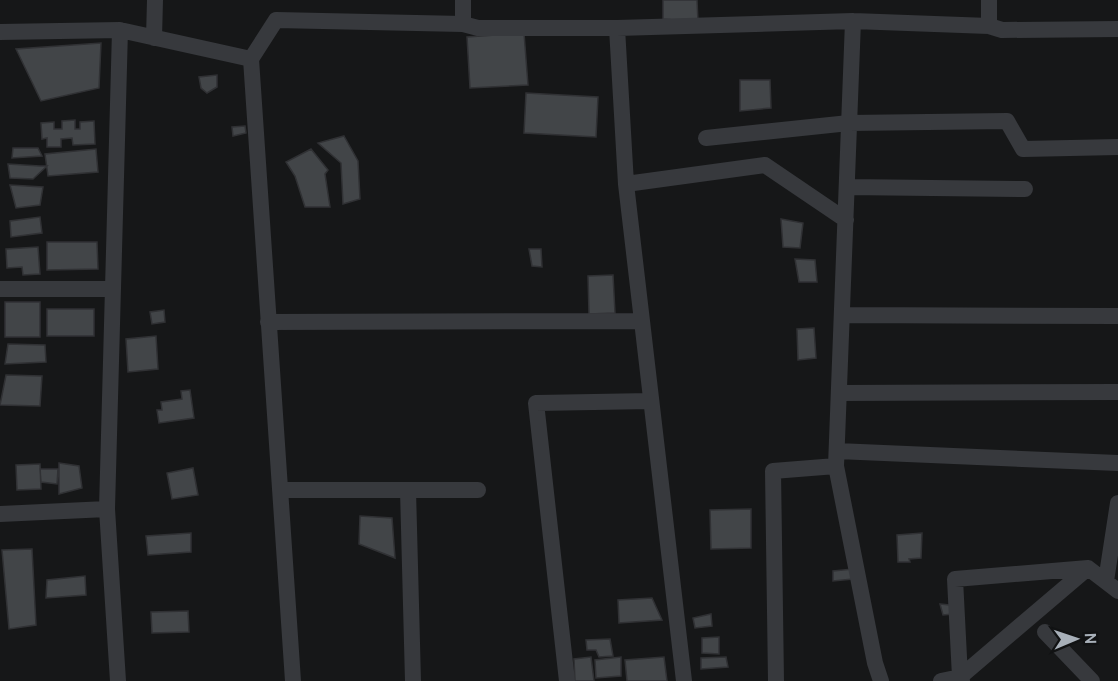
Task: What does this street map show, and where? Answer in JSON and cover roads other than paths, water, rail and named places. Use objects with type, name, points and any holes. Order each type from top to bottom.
[{"type":"street","points":[[154,38],[155,0]]},
{"type":"street","points":[[463,0],[463,24]]},
{"type":"street","points":[[989,0],[989,26]]},
{"type":"street","points":[[293,681],[250,59],[276,20],[463,24],[478,28],[617,28],[853,21],[989,26],[1002,30],[1118,29]]},
{"type":"street","points":[[853,21],[836,459],[875,663],[881,681]]},
{"type":"street","points":[[617,28],[626,184],[684,681]]},
{"type":"street","points":[[118,681],[107,509],[120,30]]},
{"type":"street","points":[[0,32],[120,30],[250,59]]},
{"type":"street","points":[[706,138],[849,123],[1006,121],[1023,149],[1118,147]]},
{"type":"street","points":[[626,184],[765,165],[846,220]]},
{"type":"street","points":[[847,187],[1025,189]]},
{"type":"street","points":[[0,289],[112,289]]},
{"type":"street","points":[[842,315],[1118,316]]},
{"type":"street","points":[[268,322],[642,321]]},
{"type":"street","points":[[839,393],[1118,392]]},
{"type":"street","points":[[567,681],[536,403],[651,400]]},
{"type":"street","points":[[776,681],[773,471],[836,459],[1118,463]]},
{"type":"street","points":[[280,490],[478,489]]},
{"type":"street","points":[[408,490],[413,681]]},
{"type":"street","points":[[1112,586],[1118,503]]},
{"type":"street","points":[[0,514],[107,509]]},
{"type":"street","points":[[961,679],[955,579],[1088,568],[1112,586]]},
{"type":"street","points":[[941,681],[961,679],[1088,568]]},
{"type":"street","points":[[1045,632],[1092,681]]}]
